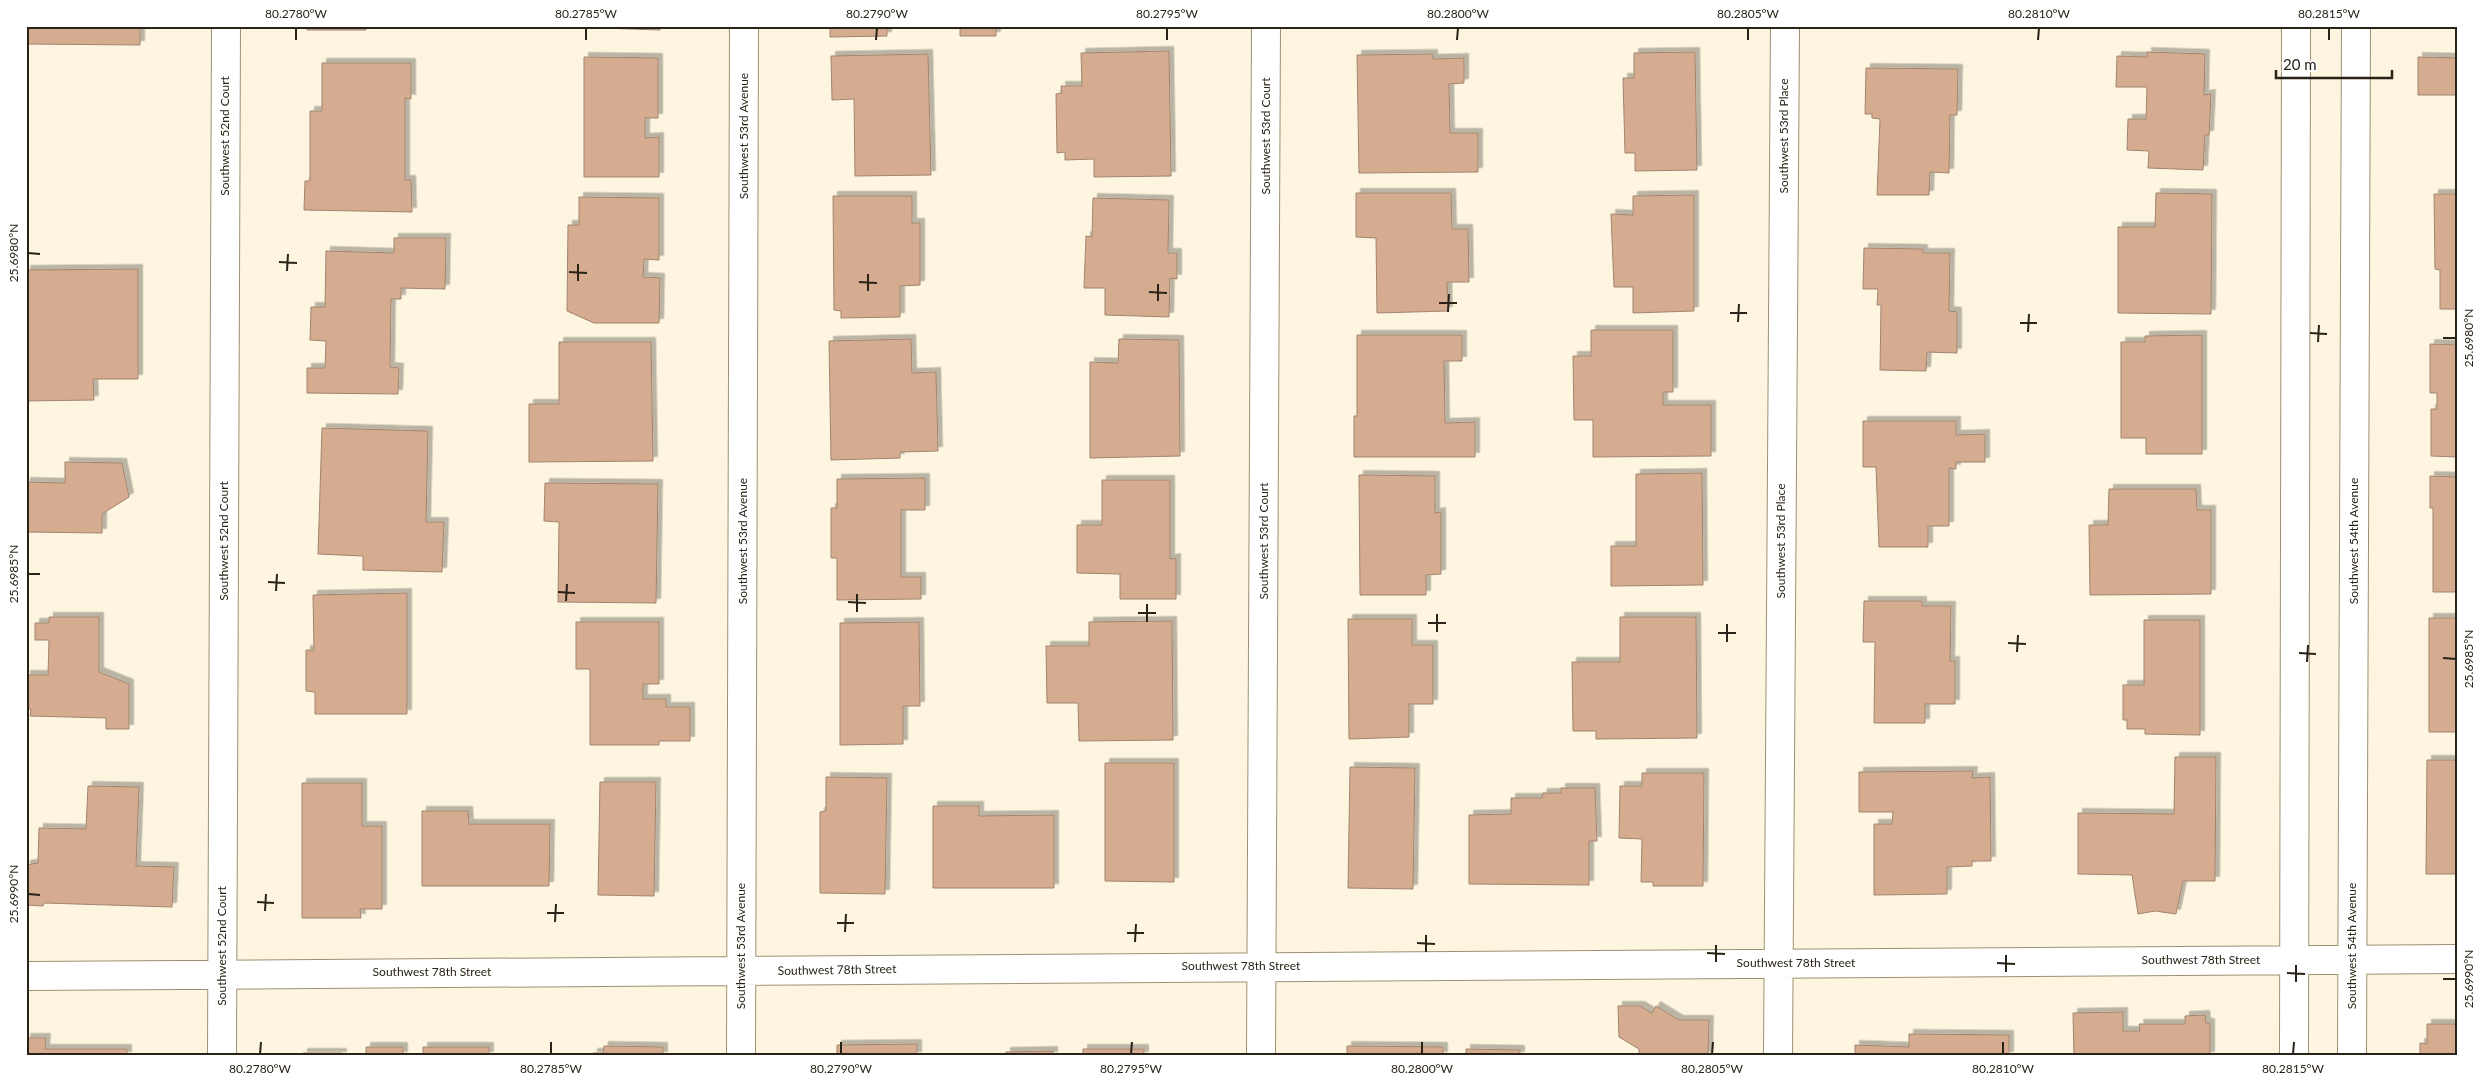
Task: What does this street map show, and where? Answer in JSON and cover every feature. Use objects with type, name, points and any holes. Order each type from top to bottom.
[{"type":"street","name":"Southwest 52nd Court","points":[[222,1056],[226,26]]},
{"type":"street","name":"Southwest 53rd Avenue","points":[[741,1056],[744,26]]},
{"type":"street","name":"Southwest 53rd Court","points":[[1261,1056],[1266,26]]},
{"type":"street","name":"Southwest 53rd Place","points":[[1778,1056],[1785,26]]},
{"type":"street","points":[[2294,1056],[2296,26]]},
{"type":"street","name":"Southwest 54th Avenue","points":[[2352,1056],[2356,26]]},
{"type":"street","name":"Southwest 78th Street","points":[[26,976],[222,973],[2457,959]]},
{"type":"building","points":[[26,26],[140,26],[140,45],[26,44]]},
{"type":"building","points":[[307,26],[366,26],[366,30],[307,30]]},
{"type":"building","points":[[602,26],[660,26],[660,30],[602,28]]},
{"type":"building","points":[[830,26],[887,26],[887,36],[830,37]]},
{"type":"building","points":[[960,26],[996,26],[996,36],[960,36]]},
{"type":"building","points":[[1346,26],[1417,26],[1417,28],[1346,28]]},
{"type":"building","points":[[1169,51],[1171,176],[1094,177],[1094,159],[1065,160],[1065,152],[1057,153],[1056,94],[1062,93],[1061,86],[1082,86],[1081,53]]},
{"type":"building","points":[[1695,52],[1697,170],[1635,171],[1635,153],[1625,153],[1623,78],[1634,78],[1634,53]]},
{"type":"building","points":[[2147,52],[2205,54],[2204,95],[2211,94],[2209,135],[2205,135],[2203,170],[2148,168],[2149,151],[2127,150],[2128,119],[2146,119],[2147,87],[2116,87],[2117,56],[2147,57]]},
{"type":"building","points":[[928,54],[931,175],[855,176],[854,99],[832,100],[831,56]]},
{"type":"building","points":[[1433,54],[1433,59],[1464,58],[1464,83],[1449,84],[1450,133],[1478,133],[1478,172],[1359,173],[1357,55]]},
{"type":"building","points":[[584,57],[658,58],[658,118],[645,118],[645,138],[659,137],[659,177],[584,177]]},
{"type":"building","points":[[2418,57],[2457,58],[2457,95],[2418,95]]},
{"type":"building","points":[[322,63],[411,63],[411,99],[405,98],[405,180],[411,180],[412,212],[304,210],[305,181],[310,181],[310,111],[322,111]]},
{"type":"building","points":[[1866,68],[1958,69],[1957,115],[1950,115],[1949,173],[1930,172],[1929,195],[1877,195],[1880,119],[1872,118],[1872,114],[1865,114]]},
{"type":"building","points":[[1356,193],[1451,193],[1452,229],[1468,229],[1469,282],[1447,282],[1448,311],[1377,313],[1376,238],[1356,237]]},
{"type":"building","points":[[2156,193],[2212,194],[2211,314],[2118,313],[2118,227],[2155,227]]},
{"type":"building","points":[[2434,194],[2457,194],[2457,309],[2440,309],[2440,270],[2435,269]]},
{"type":"building","points":[[1694,195],[1694,311],[1633,313],[1633,287],[1614,287],[1611,214],[1633,215],[1633,196]]},
{"type":"building","points":[[833,196],[912,196],[912,223],[920,223],[920,285],[900,286],[900,317],[841,318],[841,311],[834,310]]},
{"type":"building","points":[[579,197],[659,198],[659,260],[644,259],[643,277],[660,278],[659,323],[594,323],[567,311],[568,225],[579,225]]},
{"type":"building","points":[[1093,198],[1169,200],[1168,253],[1177,253],[1177,279],[1170,278],[1169,317],[1105,315],[1105,288],[1084,288],[1086,236],[1092,237]]},
{"type":"building","points":[[394,238],[446,238],[445,289],[401,288],[401,299],[391,299],[390,367],[399,368],[398,394],[307,393],[307,368],[325,368],[326,341],[310,340],[311,307],[325,307],[326,251],[394,253]]},
{"type":"building","points":[[1864,248],[1923,249],[1923,253],[1950,253],[1949,311],[1957,312],[1957,353],[1927,352],[1926,371],[1880,370],[1881,305],[1877,305],[1878,289],[1863,289]]},
{"type":"building","points":[[138,269],[138,379],[93,379],[94,400],[26,401],[26,270]]},
{"type":"building","points":[[1591,330],[1673,330],[1673,392],[1663,392],[1663,405],[1711,405],[1711,456],[1593,457],[1593,420],[1574,420],[1573,356],[1591,356]]},
{"type":"building","points":[[1357,335],[1462,335],[1462,361],[1444,361],[1445,423],[1475,422],[1475,457],[1354,457],[1354,416],[1357,416]]},
{"type":"building","points":[[2202,335],[2202,454],[2146,454],[2146,438],[2121,438],[2121,342],[2145,342],[2145,336]]},
{"type":"building","points":[[911,339],[912,373],[936,372],[938,451],[900,452],[900,458],[831,460],[829,341]]},
{"type":"building","points":[[1119,339],[1179,340],[1180,456],[1090,458],[1090,362],[1118,363]]},
{"type":"building","points":[[559,342],[651,342],[653,461],[529,462],[529,404],[559,404]]},
{"type":"building","points":[[2430,344],[2457,345],[2457,457],[2431,456],[2431,409],[2437,409],[2437,393],[2430,393]]},
{"type":"building","points":[[1863,421],[1956,421],[1956,435],[1985,434],[1985,462],[1956,462],[1956,469],[1949,468],[1949,526],[1928,526],[1928,547],[1879,547],[1876,467],[1863,467]]},
{"type":"building","points":[[322,428],[428,431],[426,522],[444,522],[442,572],[363,570],[363,556],[318,554]]},
{"type":"building","points":[[65,462],[122,463],[129,497],[102,514],[102,533],[26,532],[26,482],[65,483]]},
{"type":"building","points":[[1702,473],[1703,585],[1611,586],[1611,546],[1636,546],[1636,474]]},
{"type":"building","points":[[1359,475],[1435,476],[1435,513],[1441,512],[1441,574],[1426,575],[1426,595],[1360,595]]},
{"type":"building","points":[[2430,476],[2457,477],[2457,592],[2433,592],[2433,508],[2430,508]]},
{"type":"building","points":[[925,478],[925,510],[901,510],[901,577],[921,577],[921,599],[837,600],[837,558],[831,558],[831,508],[837,508],[837,479]]},
{"type":"building","points":[[1102,480],[1170,480],[1170,559],[1176,558],[1176,599],[1120,599],[1120,574],[1077,573],[1077,525],[1102,525]]},
{"type":"building","points":[[545,483],[658,484],[656,603],[558,602],[559,522],[544,521]]},
{"type":"building","points":[[2109,489],[2196,489],[2197,510],[2211,510],[2211,594],[2090,595],[2089,525],[2108,525]]},
{"type":"building","points":[[407,593],[407,714],[315,714],[315,692],[306,691],[306,650],[314,650],[313,595]]},
{"type":"building","points":[[1864,601],[1922,601],[1922,606],[1951,606],[1950,661],[1955,661],[1955,704],[1925,704],[1925,723],[1874,723],[1875,642],[1863,642]]},
{"type":"building","points":[[49,617],[99,617],[99,672],[129,684],[129,729],[106,729],[106,718],[30,716],[31,709],[26,709],[26,675],[48,675],[49,640],[35,640],[35,623],[49,623]]},
{"type":"building","points":[[1620,617],[1696,617],[1697,738],[1596,739],[1596,731],[1573,731],[1572,662],[1620,662]]},
{"type":"building","points":[[2429,618],[2457,618],[2457,732],[2429,732]]},
{"type":"building","points":[[1348,619],[1412,619],[1412,645],[1433,645],[1433,704],[1409,704],[1409,737],[1349,739]]},
{"type":"building","points":[[2144,620],[2200,620],[2200,735],[2145,734],[2145,729],[2127,729],[2127,720],[2123,720],[2123,685],[2144,685]]},
{"type":"building","points":[[1172,621],[1173,740],[1079,741],[1078,703],[1047,703],[1046,646],[1089,646],[1089,622]]},
{"type":"building","points":[[576,622],[659,622],[659,684],[643,684],[643,699],[666,699],[666,707],[690,707],[690,741],[659,741],[659,745],[590,745],[590,669],[576,669]]},
{"type":"building","points":[[919,622],[920,706],[903,706],[903,744],[840,745],[840,623]]},
{"type":"building","points":[[2175,757],[2216,757],[2215,881],[2183,881],[2176,914],[2155,911],[2138,914],[2132,875],[2078,874],[2078,813],[2174,814]]},
{"type":"building","points":[[2427,760],[2457,760],[2457,874],[2426,874]]},
{"type":"building","points":[[1105,763],[1174,763],[1174,882],[1105,881]]},
{"type":"building","points":[[1350,767],[1415,768],[1413,889],[1348,888]]},
{"type":"building","points":[[1973,771],[1972,778],[1990,777],[1991,861],[1972,861],[1972,866],[1947,867],[1947,894],[1874,895],[1874,824],[1892,824],[1893,812],[1859,812],[1859,772]]},
{"type":"building","points":[[1642,773],[1704,773],[1703,886],[1653,886],[1653,882],[1641,882],[1642,839],[1619,838],[1620,786],[1642,786]]},
{"type":"building","points":[[826,777],[887,778],[885,894],[820,893],[820,812],[826,811]]},
{"type":"building","points":[[600,782],[656,782],[654,896],[598,895]]},
{"type":"building","points":[[302,783],[362,783],[362,826],[382,826],[382,909],[360,909],[361,918],[302,918]]},
{"type":"building","points":[[88,786],[139,787],[136,866],[174,867],[172,907],[44,903],[43,906],[26,905],[26,865],[38,863],[39,828],[86,829]]},
{"type":"building","points":[[1561,788],[1595,788],[1597,841],[1589,841],[1589,885],[1469,884],[1469,815],[1511,814],[1511,798],[1542,798],[1543,793],[1561,793]]},
{"type":"building","points":[[933,806],[979,806],[979,816],[1054,815],[1054,888],[933,888]]},
{"type":"building","points":[[422,811],[468,811],[469,824],[550,824],[549,886],[422,886]]},
{"type":"building","points":[[1618,1006],[1640,1006],[1652,1013],[1656,1006],[1679,1020],[1709,1020],[1708,1056],[1639,1056],[1639,1049],[1619,1037]]},
{"type":"building","points":[[2123,1012],[2123,1031],[2140,1031],[2139,1024],[2185,1024],[2185,1016],[2205,1015],[2206,1023],[2210,1023],[2210,1056],[2074,1056],[2073,1013]]},
{"type":"building","points":[[2427,1024],[2457,1024],[2457,1056],[2420,1056],[2420,1043],[2427,1044]]},
{"type":"building","points":[[1909,1034],[2009,1035],[2009,1056],[1855,1056],[1855,1045],[1909,1047]]},
{"type":"building","points":[[26,1038],[46,1038],[45,1049],[127,1049],[127,1056],[26,1056]]},
{"type":"building","points":[[917,1044],[917,1056],[837,1056],[837,1045]]},
{"type":"building","points":[[604,1046],[663,1047],[663,1056],[593,1056],[593,1053],[603,1053]]},
{"type":"building","points":[[1347,1046],[1443,1047],[1443,1056],[1347,1056]]},
{"type":"building","points":[[366,1047],[403,1047],[403,1056],[366,1056]]},
{"type":"building","points":[[423,1047],[489,1047],[489,1056],[423,1056]]},
{"type":"building","points":[[1083,1049],[1144,1049],[1144,1056],[1083,1056]]},
{"type":"building","points":[[1466,1049],[1520,1050],[1520,1056],[1466,1056]]},
{"type":"building","points":[[1053,1051],[1053,1056],[1006,1056],[1006,1052]]},
{"type":"building","points":[[303,1053],[342,1053],[342,1056],[303,1056]]}]
